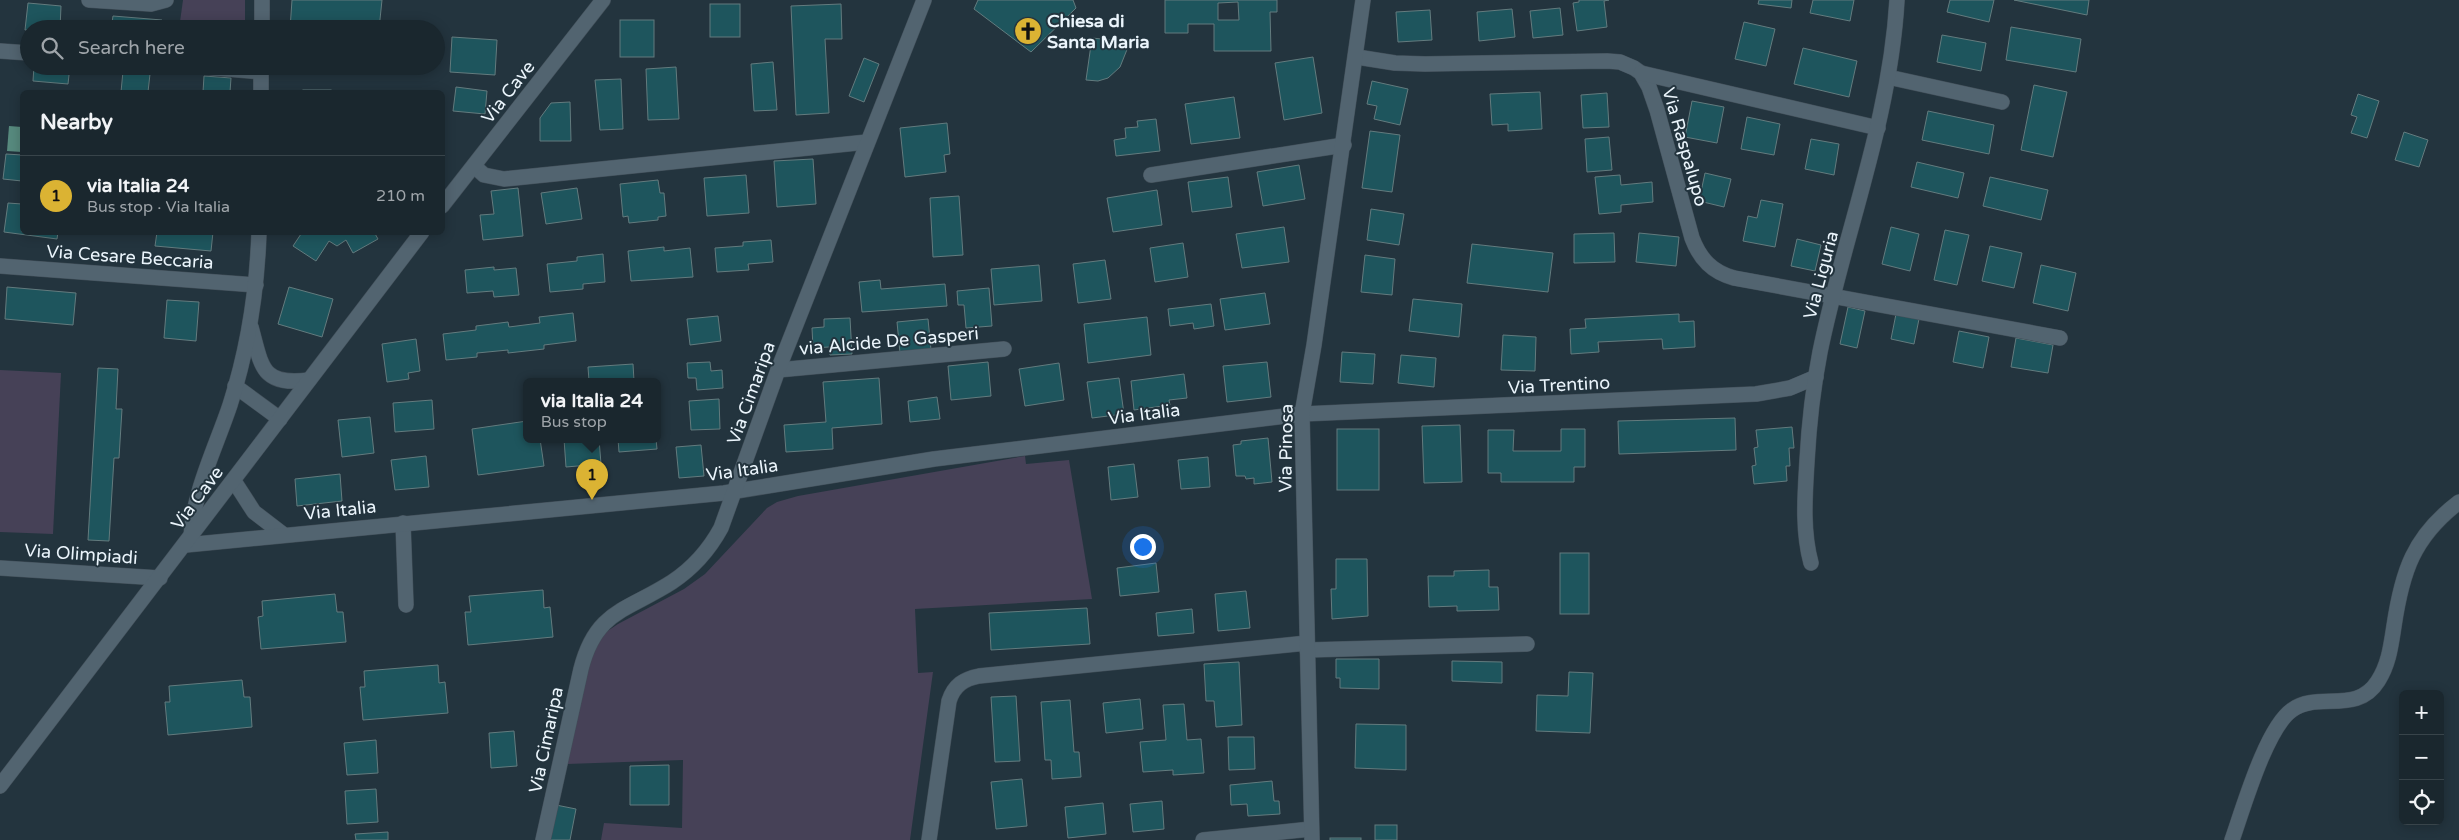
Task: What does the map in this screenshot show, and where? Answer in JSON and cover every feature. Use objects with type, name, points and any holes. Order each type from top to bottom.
[{"type":"street","points":[[89,0],[151,4],[166,0]]},
{"type":"street","points":[[262,0],[262,20]]},
{"type":"street","name":"Via Cave","points":[[445,202],[602,0]]},
{"type":"street","name":"Via Cimaripa","points":[[544,840],[581,669],[594,636],[616,612],[670,583],[697,562],[721,528],[778,370],[924,0]]},
{"type":"street","name":"Via Pinosa","points":[[1311,834],[1302,414],[1357,57],[1363,0]]},
{"type":"street","name":"Via Liguria","points":[[1811,563],[1806,531],[1805,504],[1809,431],[1816,377],[1834,296],[1878,128],[1888,77],[1897,0]]},
{"type":"street","points":[[0,51],[20,52]]},
{"type":"street","name":"Via Raspalupo","points":[[1357,57],[1389,62],[1425,64],[1613,62],[1626,64],[1641,73],[1657,110],[1692,238],[1704,262],[1716,271],[1734,278],[2060,338]]},
{"type":"street","points":[[1641,73],[1878,128]]},
{"type":"street","points":[[261,75],[261,90]]},
{"type":"street","points":[[1888,77],[2002,102]]},
{"type":"street","points":[[474,166],[488,177],[504,179],[867,142]]},
{"type":"street","points":[[1151,175],[1344,145]]},
{"type":"street","points":[[188,542],[198,499],[235,386],[250,324],[256,285],[259,235]]},
{"type":"street","name":"Via Cave","points":[[0,786],[188,542],[420,235]]},
{"type":"street","name":"Via Cesare Beccaria","points":[[0,266],[256,285]]},
{"type":"street","points":[[250,324],[260,360],[272,376],[287,382],[309,380]]},
{"type":"street","name":"via Alcide De Gasperi","points":[[778,370],[1004,349]]},
{"type":"street","name":"Via Trentino","points":[[1302,414],[1756,394],[1790,388],[1816,377]]},
{"type":"street","points":[[235,386],[280,419]]},
{"type":"street","name":"Via Italia","points":[[188,542],[284,535],[735,492],[934,459],[1302,414]]},
{"type":"street","points":[[234,481],[254,512],[284,535]]},
{"type":"street","points":[[2232,840],[2257,771],[2284,717],[2300,706],[2358,698],[2367,693],[2378,682],[2388,656],[2399,594],[2408,564],[2434,525],[2459,502]]},
{"type":"street","points":[[403,523],[406,605]]},
{"type":"street","name":"Via Olimpiadi","points":[[0,568],[160,578]]},
{"type":"street","points":[[929,840],[948,701],[956,686],[966,679],[1111,661],[1307,646],[1527,644]]},
{"type":"street","points":[[1203,840],[1311,834]]},
{"type":"shaded area","points":[[183,0],[245,0],[245,20],[180,20]]},
{"type":"shaded area","points":[[9,126],[20,127],[20,152],[7,151]]},
{"type":"shaded area","points":[[0,370],[61,373],[53,534],[0,532]]},
{"type":"shaded area","points":[[1025,456],[1026,464],[1069,460],[1092,599],[915,609],[918,673],[933,672],[910,840],[601,840],[604,823],[682,828],[683,760],[567,764],[591,654],[603,634],[684,589],[705,574],[767,508],[777,502],[798,496]]},
{"type":"building","points":[[292,0],[382,0],[380,20],[291,20]]},
{"type":"building","name":"Chiesa di Santa Maria","points":[[978,0],[1073,0],[1076,8],[1031,52],[974,9]]},
{"type":"building","points":[[1165,0],[1277,0],[1277,12],[1270,12],[1271,51],[1214,51],[1214,24],[1188,24],[1188,33],[1165,33]],"holes":[[[1238,2],[1239,20],[1218,20],[1218,3]]]},
{"type":"building","points":[[1579,0],[1609,0],[1604,1],[1607,27],[1577,31],[1573,3],[1579,2]]},
{"type":"building","points":[[1759,0],[1792,0],[1791,8],[1758,4]]},
{"type":"building","points":[[1813,0],[1854,0],[1850,21],[1810,13]]},
{"type":"building","points":[[1950,0],[1994,0],[1989,22],[1947,12]]},
{"type":"building","points":[[2014,0],[2089,0],[2087,15]]},
{"type":"building","points":[[28,3],[61,6],[60,20],[26,20]]},
{"type":"building","points":[[710,4],[740,4],[740,37],[710,37]]},
{"type":"building","points":[[841,4],[842,39],[825,39],[829,113],[796,115],[791,6]]},
{"type":"building","points":[[1560,8],[1563,35],[1533,38],[1530,11]]},
{"type":"building","points":[[1512,9],[1515,37],[1479,41],[1477,12]]},
{"type":"building","points":[[1430,10],[1432,40],[1398,42],[1396,12]]},
{"type":"building","points":[[113,16],[162,20],[112,20]]},
{"type":"building","points":[[620,20],[654,20],[654,57],[620,57]]},
{"type":"building","points":[[1744,22],[1775,29],[1766,66],[1735,59]]},
{"type":"building","points":[[2011,27],[2081,39],[2076,72],[2006,60]]},
{"type":"building","points":[[1942,35],[1986,43],[1981,71],[1937,62]]},
{"type":"building","points":[[452,37],[497,40],[495,75],[450,72]]},
{"type":"building","points":[[1092,38],[1130,42],[1120,67],[1108,78],[1098,81],[1086,80]]},
{"type":"building","points":[[1803,48],[1857,61],[1849,97],[1794,84]]},
{"type":"building","points":[[1313,57],[1322,113],[1284,120],[1275,63]]},
{"type":"building","points":[[864,58],[879,64],[864,102],[849,96]]},
{"type":"building","points":[[773,62],[777,110],[754,111],[751,64]]},
{"type":"building","points":[[676,67],[679,119],[648,120],[646,69]]},
{"type":"building","points":[[33,75],[69,75],[68,84],[33,81]]},
{"type":"building","points":[[123,75],[150,75],[148,90],[121,90]]},
{"type":"building","points":[[204,76],[231,78],[230,90],[203,90]]},
{"type":"building","points":[[621,79],[623,129],[600,130],[595,80]]},
{"type":"building","points":[[1372,81],[1408,89],[1400,125],[1374,119],[1377,106],[1367,104]]},
{"type":"building","points":[[2034,85],[2067,92],[2053,157],[2021,150]]},
{"type":"building","points":[[456,87],[487,91],[485,114],[453,111]]},
{"type":"building","points":[[1540,92],[1542,129],[1508,131],[1508,124],[1492,125],[1490,94]]},
{"type":"building","points":[[1607,93],[1609,127],[1583,128],[1581,95]]},
{"type":"building","points":[[2358,94],[2379,101],[2367,138],[2351,133],[2357,117],[2351,115]]},
{"type":"building","points":[[1234,97],[1240,138],[1191,144],[1185,104]]},
{"type":"building","points":[[1692,101],[1724,107],[1717,143],[1685,137]]},
{"type":"building","points":[[570,102],[571,141],[540,141],[540,118],[551,103]]},
{"type":"building","points":[[1928,111],[1994,125],[1989,154],[1922,140]]},
{"type":"building","points":[[1747,117],[1780,124],[1774,155],[1741,149]]},
{"type":"building","points":[[1156,119],[1160,151],[1116,156],[1114,140],[1126,138],[1125,128],[1138,127],[1137,121]]},
{"type":"building","points":[[947,123],[950,154],[944,155],[946,172],[905,177],[900,128]]},
{"type":"building","points":[[1370,131],[1400,135],[1392,192],[1362,188]]},
{"type":"building","points":[[2404,132],[2428,140],[2419,167],[2395,160]]},
{"type":"building","points":[[1609,137],[1612,170],[1587,172],[1585,139]]},
{"type":"building","points":[[1811,139],[1839,144],[1834,175],[1805,169]]},
{"type":"building","points":[[6,154],[20,155],[20,181],[3,179]]},
{"type":"building","points":[[813,159],[816,204],[777,207],[774,161]]},
{"type":"building","points":[[1917,162],[1964,173],[1958,198],[1911,187]]},
{"type":"building","points":[[1299,165],[1305,199],[1263,206],[1257,172]]},
{"type":"building","points":[[1705,173],[1731,179],[1724,207],[1699,201]]},
{"type":"building","points":[[746,175],[749,213],[707,216],[704,178]]},
{"type":"building","points":[[1620,175],[1621,185],[1652,182],[1653,202],[1621,205],[1621,212],[1599,214],[1595,177]]},
{"type":"building","points":[[1228,177],[1232,207],[1192,212],[1188,182]]},
{"type":"building","points":[[1990,177],[2048,190],[2041,220],[1983,206]]},
{"type":"building","points":[[658,180],[660,193],[664,193],[666,216],[658,217],[658,220],[629,223],[628,216],[623,217],[620,184]]},
{"type":"building","points":[[518,188],[523,236],[483,240],[480,215],[494,214],[491,191]]},
{"type":"building","points":[[577,188],[582,219],[546,224],[541,193]]},
{"type":"building","points":[[1157,190],[1162,225],[1113,232],[1107,198]]},
{"type":"building","points":[[959,196],[963,255],[933,257],[930,198]]},
{"type":"building","points":[[1761,200],[1783,204],[1775,247],[1743,241],[1748,216],[1757,218]]},
{"type":"building","points":[[8,203],[20,204],[20,234],[4,232]]},
{"type":"building","points":[[1371,209],[1404,214],[1399,245],[1367,240]]},
{"type":"building","points":[[1284,227],[1289,262],[1242,268],[1236,234]]},
{"type":"building","points":[[1891,227],[1919,234],[1910,271],[1882,264]]},
{"type":"building","points":[[1945,230],[1969,235],[1957,285],[1934,280]]},
{"type":"building","points":[[1614,233],[1615,262],[1574,263],[1574,234]]},
{"type":"building","points":[[1639,233],[1679,237],[1676,266],[1636,262]]},
{"type":"building","points":[[27,235],[58,235],[57,239]]},
{"type":"building","points":[[157,235],[213,235],[211,251],[155,246]]},
{"type":"building","points":[[300,235],[376,235],[378,239],[353,253],[346,240],[337,246],[329,241],[316,261],[293,246]]},
{"type":"building","points":[[1797,239],[1821,245],[1815,271],[1791,266]]},
{"type":"building","points":[[771,240],[773,262],[748,264],[749,270],[717,272],[715,248],[743,246],[743,242]]},
{"type":"building","points":[[1183,243],[1188,277],[1155,282],[1150,248]]},
{"type":"building","points":[[1472,244],[1553,253],[1548,292],[1467,283]]},
{"type":"building","points":[[1990,246],[2022,253],[2014,288],[1982,281]]},
{"type":"building","points":[[664,247],[664,251],[690,248],[693,277],[631,281],[628,251]]},
{"type":"building","points":[[603,254],[605,282],[583,284],[583,289],[550,292],[547,264],[577,261],[577,257]]},
{"type":"building","points":[[1365,255],[1395,259],[1392,295],[1361,292]]},
{"type":"building","points":[[1105,260],[1111,299],[1078,303],[1073,264]]},
{"type":"building","points":[[1039,265],[1042,301],[994,305],[991,269]]},
{"type":"building","points":[[2041,265],[2076,273],[2068,311],[2033,303]]},
{"type":"building","points":[[494,267],[494,270],[516,268],[519,295],[494,297],[493,291],[467,293],[465,270]]},
{"type":"building","points":[[880,280],[881,289],[945,284],[947,306],[862,312],[859,282]]},
{"type":"building","points":[[7,287],[76,293],[73,325],[5,319]]},
{"type":"building","points":[[289,287],[333,299],[322,337],[278,324]]},
{"type":"building","points":[[989,288],[992,326],[966,328],[964,305],[958,305],[957,291]]},
{"type":"building","points":[[1265,293],[1270,324],[1225,330],[1220,299]]},
{"type":"building","points":[[1413,299],[1462,304],[1459,337],[1409,331]]},
{"type":"building","points":[[167,300],[199,302],[196,341],[164,338]]},
{"type":"building","points":[[1211,304],[1214,326],[1194,329],[1193,323],[1170,326],[1168,309]]},
{"type":"building","points":[[1848,307],[1865,311],[1857,348],[1840,344]]},
{"type":"building","points":[[573,313],[576,341],[544,345],[544,349],[508,353],[508,350],[477,353],[477,357],[446,360],[443,334],[476,330],[476,326],[508,322],[509,327],[540,323],[539,317]]},
{"type":"building","points":[[1679,314],[1679,322],[1694,321],[1695,347],[1663,349],[1662,339],[1598,342],[1599,352],[1571,354],[1570,329],[1586,328],[1585,319]]},
{"type":"building","points":[[1896,314],[1919,319],[1914,344],[1891,339]]},
{"type":"building","points":[[718,316],[721,341],[690,345],[687,319]]},
{"type":"building","points":[[1147,317],[1151,355],[1088,363],[1084,324]]},
{"type":"building","points":[[850,318],[852,354],[830,355],[829,347],[813,348],[812,328],[824,327],[824,319]]},
{"type":"building","points":[[928,319],[931,350],[900,353],[897,322]]},
{"type":"building","points":[[1959,331],[1989,337],[1983,368],[1953,362]]},
{"type":"building","points":[[1503,335],[1536,337],[1535,371],[1501,370]]},
{"type":"building","points":[[2016,338],[2053,345],[2048,373],[2011,367]]},
{"type":"building","points":[[416,339],[420,371],[408,373],[409,379],[387,382],[382,344]]},
{"type":"building","points":[[1342,352],[1375,354],[1373,384],[1340,382]]},
{"type":"building","points":[[1401,355],[1436,358],[1434,387],[1398,383]]},
{"type":"building","points":[[710,362],[711,371],[722,370],[723,388],[697,390],[696,378],[688,378],[687,363]]},
{"type":"building","points":[[988,362],[991,396],[951,400],[948,366]]},
{"type":"building","points":[[1267,362],[1271,397],[1227,402],[1223,366]]},
{"type":"building","points":[[1059,363],[1064,400],[1025,406],[1019,369]]},
{"type":"building","points":[[633,364],[634,378],[589,378],[588,367]]},
{"type":"building","points":[[98,368],[118,369],[116,409],[122,409],[119,458],[114,458],[109,541],[88,540]]},
{"type":"building","points":[[1184,374],[1187,398],[1169,400],[1170,405],[1134,410],[1131,381]]},
{"type":"building","points":[[879,378],[882,424],[832,428],[833,449],[786,452],[784,425],[826,422],[823,382]]},
{"type":"building","points":[[1119,378],[1124,414],[1092,418],[1087,382]]},
{"type":"building","points":[[937,397],[940,419],[910,422],[908,401]]},
{"type":"building","points":[[719,399],[720,429],[691,430],[689,401]]},
{"type":"building","points":[[432,400],[434,429],[395,432],[393,403]]},
{"type":"building","points":[[370,417],[374,453],[342,457],[338,420]]},
{"type":"building","points":[[1735,418],[1736,450],[1619,454],[1618,421]]},
{"type":"building","points":[[523,422],[523,443],[541,443],[544,466],[478,475],[472,429]]},
{"type":"building","points":[[1460,425],[1462,482],[1424,483],[1422,426]]},
{"type":"building","points":[[1792,427],[1794,448],[1789,448],[1790,466],[1786,466],[1787,481],[1754,484],[1752,466],[1756,465],[1754,448],[1758,447],[1756,430]]},
{"type":"building","points":[[1337,429],[1379,429],[1379,490],[1337,490]]},
{"type":"building","points":[[1561,429],[1585,429],[1585,467],[1574,467],[1574,482],[1501,482],[1501,473],[1488,473],[1488,430],[1514,430],[1513,451],[1561,451]]},
{"type":"building","points":[[1268,438],[1272,482],[1254,484],[1254,478],[1246,479],[1245,476],[1236,476],[1233,445],[1241,444],[1241,441]]},
{"type":"building","points":[[564,443],[599,443],[601,464],[566,467]]},
{"type":"building","points":[[618,443],[656,443],[657,449],[619,452]]},
{"type":"building","points":[[701,445],[704,476],[679,478],[676,447]]},
{"type":"building","points":[[426,456],[429,487],[395,490],[391,460]]},
{"type":"building","points":[[1208,457],[1210,487],[1181,489],[1178,460]]},
{"type":"building","points":[[1134,464],[1138,497],[1111,500],[1108,467]]},
{"type":"building","points":[[340,474],[342,501],[297,506],[295,479]]},
{"type":"building","points":[[1560,553],[1589,553],[1589,614],[1560,614]]},
{"type":"building","points":[[1336,559],[1367,559],[1368,616],[1332,619],[1331,589],[1336,589]]},
{"type":"building","points":[[1156,563],[1159,592],[1120,596],[1117,568]]},
{"type":"building","points":[[1489,570],[1489,587],[1498,587],[1499,610],[1457,611],[1457,606],[1429,607],[1428,576],[1454,576],[1454,571]]},
{"type":"building","points":[[543,590],[544,608],[550,607],[553,637],[468,645],[465,612],[471,612],[469,596]]},
{"type":"building","points":[[1246,591],[1250,628],[1218,631],[1215,594]]},
{"type":"building","points":[[335,594],[337,612],[343,612],[346,642],[261,649],[258,617],[263,616],[262,601]]},
{"type":"building","points":[[1087,608],[1090,644],[991,650],[989,613]]},
{"type":"building","points":[[1192,609],[1194,633],[1158,636],[1156,613]]},
{"type":"building","points":[[1336,659],[1379,659],[1379,689],[1340,688],[1340,678],[1336,678]]},
{"type":"building","points":[[1452,661],[1502,662],[1502,683],[1452,681]]},
{"type":"building","points":[[1239,662],[1242,725],[1216,727],[1214,701],[1206,701],[1204,664]]},
{"type":"building","points":[[438,665],[439,683],[445,682],[448,713],[363,720],[360,687],[365,687],[364,671]]},
{"type":"building","points":[[1569,672],[1593,673],[1590,733],[1536,731],[1537,695],[1568,696]]},
{"type":"building","points":[[242,680],[244,697],[250,697],[252,727],[168,735],[165,702],[170,702],[169,686]]},
{"type":"building","points":[[1016,696],[1020,761],[995,762],[991,697]]},
{"type":"building","points":[[1140,699],[1143,729],[1106,733],[1103,703]]},
{"type":"building","points":[[1070,700],[1074,752],[1079,752],[1081,777],[1052,779],[1051,760],[1045,760],[1041,702]]},
{"type":"building","points":[[1184,704],[1187,740],[1201,739],[1204,773],[1173,775],[1173,770],[1143,772],[1140,742],[1166,740],[1163,705]]},
{"type":"building","points":[[1356,724],[1406,725],[1406,770],[1355,768]]},
{"type":"building","points":[[514,731],[517,766],[491,768],[489,733]]},
{"type":"building","points":[[1228,737],[1254,737],[1255,769],[1229,770]]},
{"type":"building","points":[[376,740],[378,773],[347,775],[344,743]]},
{"type":"building","points":[[669,765],[669,805],[630,805],[630,766]]},
{"type":"building","points":[[1022,779],[1027,826],[996,829],[991,782]]},
{"type":"building","points":[[1272,781],[1274,801],[1279,801],[1280,814],[1248,816],[1247,804],[1231,805],[1230,785]]},
{"type":"building","points":[[376,789],[378,822],[347,824],[345,791]]},
{"type":"building","points":[[1162,801],[1164,829],[1133,832],[1130,804]]},
{"type":"building","points":[[1103,803],[1106,834],[1068,838],[1065,807]]},
{"type":"building","points":[[556,805],[576,809],[570,840],[549,840]]},
{"type":"building","points":[[1375,825],[1397,825],[1397,840],[1375,840]]},
{"type":"building","points":[[388,832],[388,840],[356,840],[355,834]]},
{"type":"building","points":[[1330,838],[1361,838],[1361,840],[1330,840]]},
{"type":"place","name":"Chiesa di Santa Maria","points":[[1028,31]]},
{"type":"place","name":"via Italia 24","points":[[592,500]]}]
